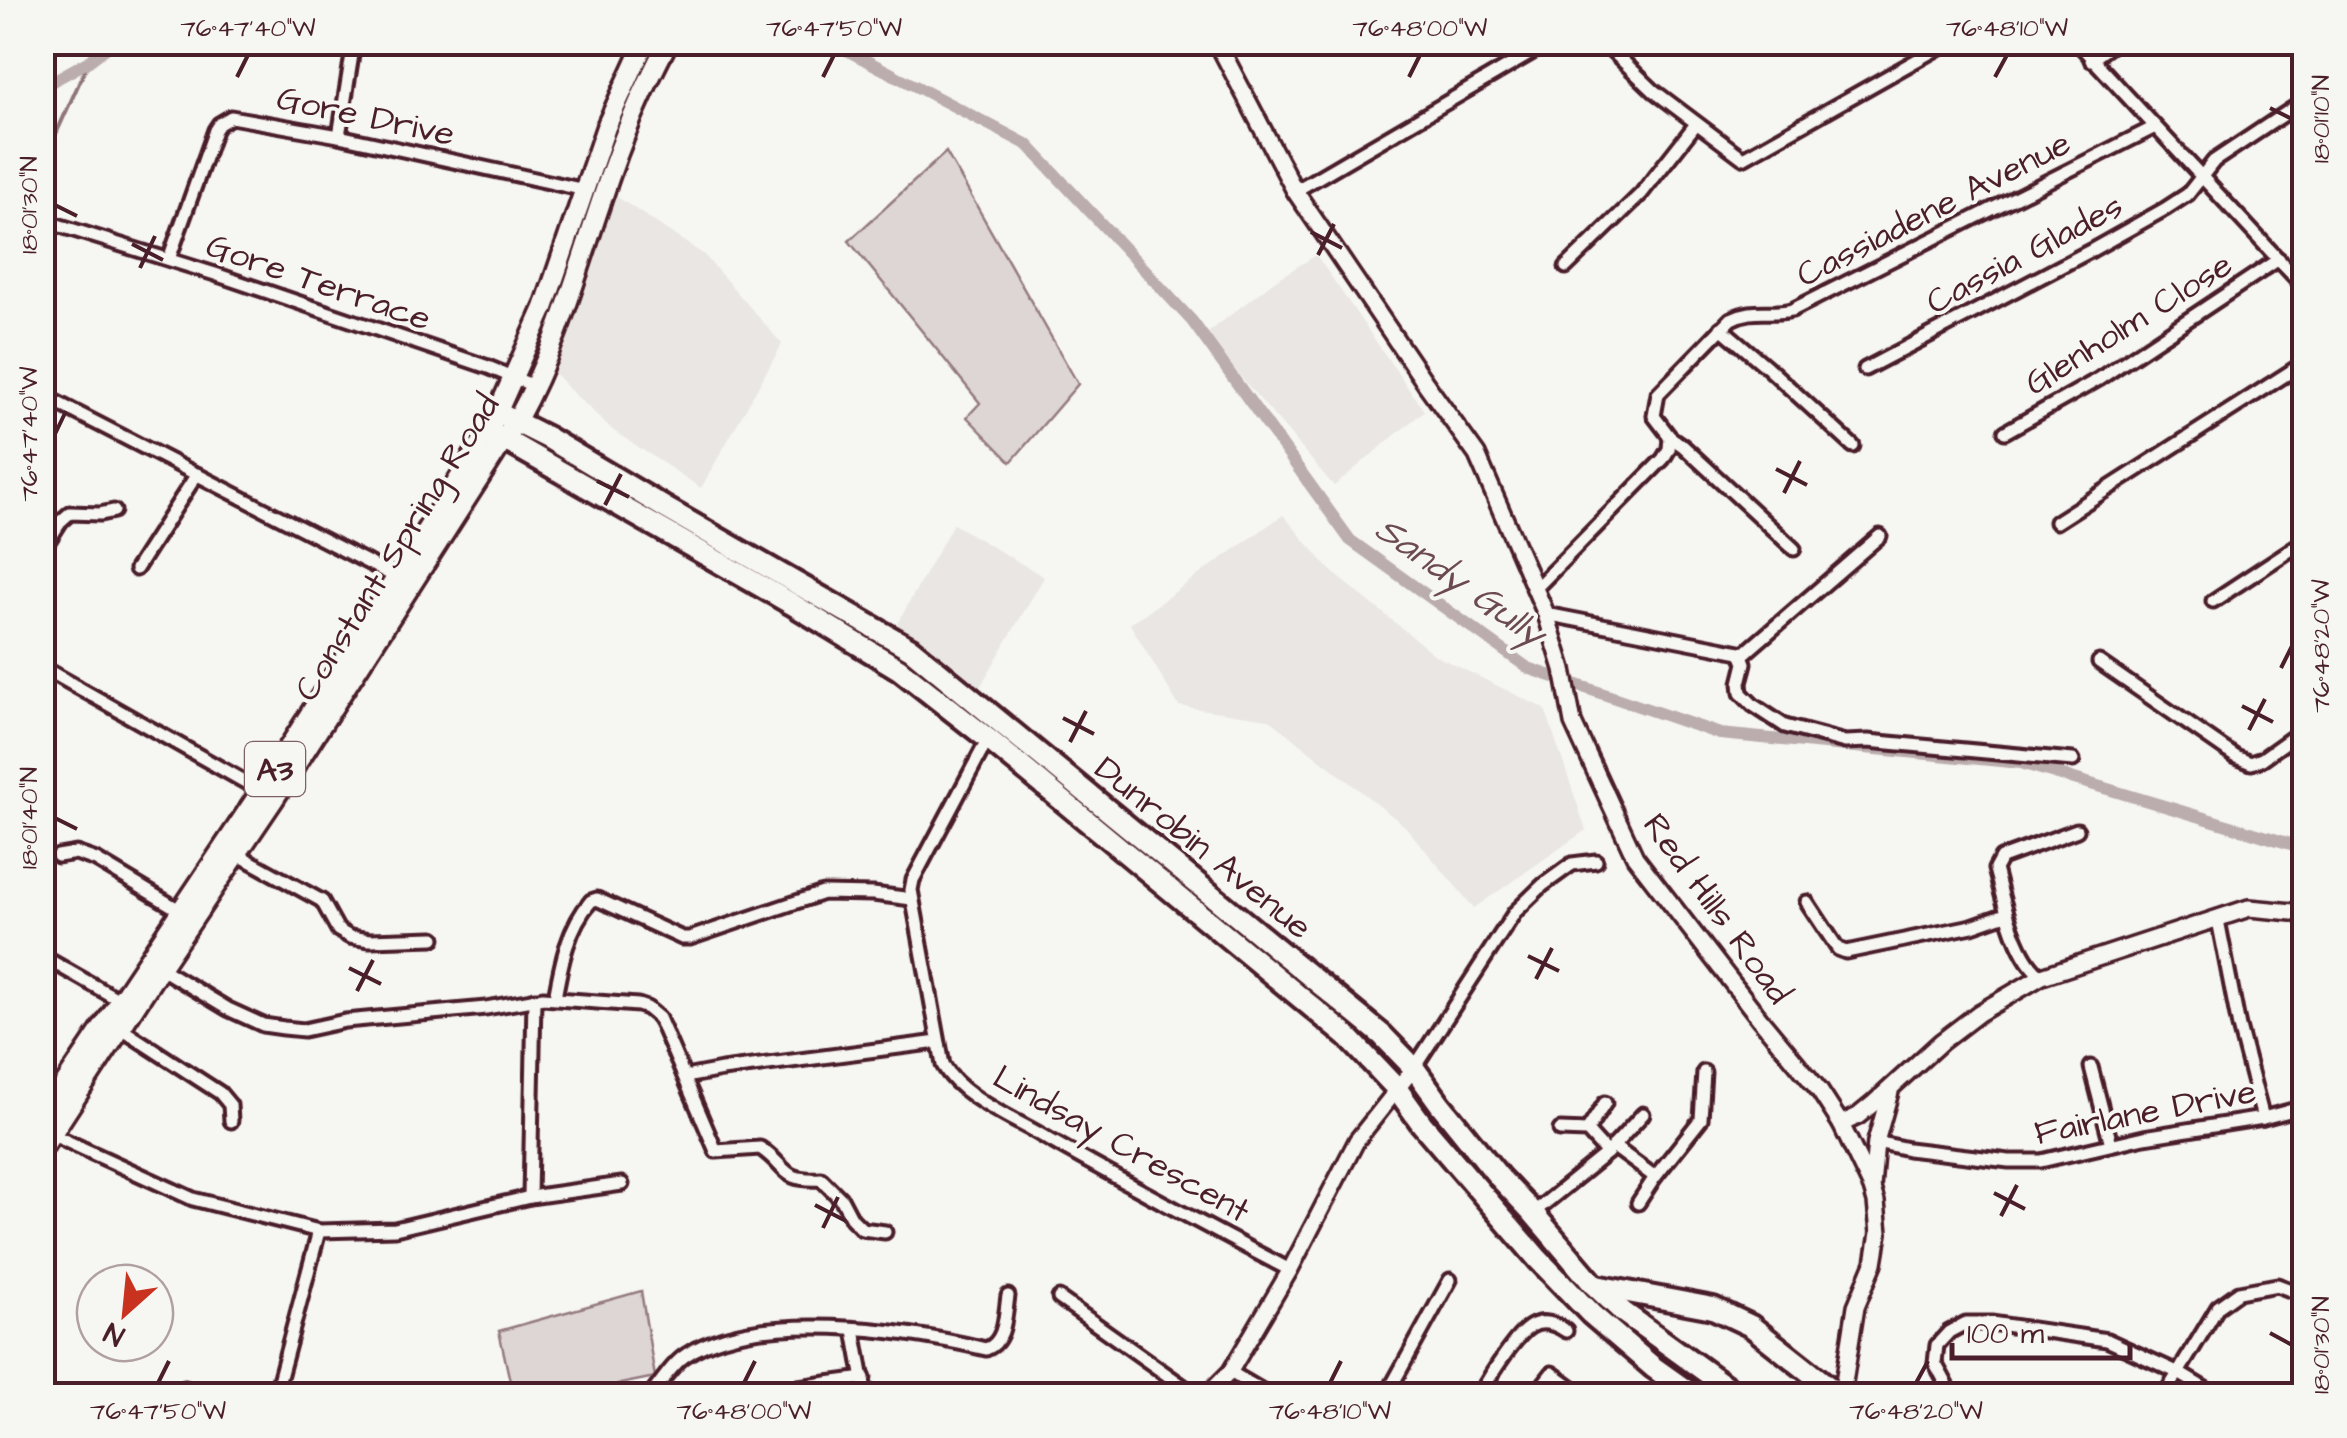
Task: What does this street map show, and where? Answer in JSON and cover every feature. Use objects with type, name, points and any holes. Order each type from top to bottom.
[{"type":"highway","name":"Dunrobin Avenue","points":[[502,427],[548,438],[911,649],[1382,1035],[1414,1068],[1499,1177],[1594,1285],[1623,1312],[1739,1396]]},
{"type":"highway","name":"Dunrobin Avenue","points":[[502,427],[899,669],[986,738],[1348,1037],[1590,1314],[1694,1396]]},
{"type":"highway","points":[[1594,1285],[1713,1308],[1751,1326],[1840,1396]]},
{"type":"main road","name":"Constant Spring Road","points":[[46,1134],[237,854],[412,586],[502,427],[514,378],[544,308],[606,127],[645,42]]},
{"type":"main road","name":"Constant Spring Road","points":[[46,1134],[120,1001],[261,791],[396,577],[534,386],[624,135],[668,42]]},
{"type":"main road","name":"Red Hills Road","points":[[1216,42],[1296,190],[1477,454],[1546,614],[1564,670],[1573,723],[1634,857],[1819,1090],[1841,1124],[1872,1188],[1879,1233],[1874,1263],[1856,1306],[1840,1396]]},
{"type":"main road","points":[[1841,1124],[1858,1116],[1979,1012],[2042,976],[2249,908],[2304,916]]},
{"type":"main road","points":[[1872,1188],[1876,1142],[1891,1088]]},
{"type":"main road","points":[[1858,1116],[1876,1142]]},
{"type":"main road","points":[[1855,1154],[1876,1142]]},
{"type":"street","points":[[339,136],[354,42]]},
{"type":"street","points":[[1296,190],[1550,42]]},
{"type":"street","points":[[1602,42],[1654,91],[1742,158],[1948,42]]},
{"type":"street","points":[[2077,42],[2304,287]]},
{"type":"street","points":[[2091,60],[2116,42]]},
{"type":"street","name":"Cassia Glades","points":[[1865,369],[2188,194],[2214,161],[2304,101]]},
{"type":"street","name":"Gore Drive","points":[[169,259],[216,130],[225,120],[238,117],[585,190]]},
{"type":"street","points":[[1566,267],[1640,194],[1696,124]]},
{"type":"street","name":"Cassiadene Avenue","points":[[1670,437],[1654,416],[1658,394],[1732,319],[1746,312],[1792,310],[2155,126]]},
{"type":"street","name":"Gore Terrace","points":[[48,222],[169,259],[534,386]]},
{"type":"street","name":"Glenholm Close","points":[[2005,432],[2099,378],[2279,259]]},
{"type":"street","points":[[1721,328],[1853,446]]},
{"type":"street","points":[[2056,522],[2304,363]]},
{"type":"street","points":[[45,401],[396,577]]},
{"type":"street","points":[[1536,589],[1663,459],[1670,437]]},
{"type":"street","points":[[1670,437],[1794,548]]},
{"type":"street","points":[[136,569],[197,474]]},
{"type":"street","points":[[42,551],[70,514],[114,511]]},
{"type":"street","points":[[1546,614],[1741,654],[1880,536]]},
{"type":"street","points":[[2213,602],[2304,541]]},
{"type":"street","points":[[1741,654],[1745,663],[1741,693],[1785,726],[1845,742],[2072,760]]},
{"type":"street","points":[[2099,662],[2236,757],[2251,763],[2304,730]]},
{"type":"street","points":[[42,667],[261,791]]},
{"type":"street","name":"Lindsay Crescent","points":[[1003,724],[986,738],[913,880],[912,899],[942,1064],[959,1086],[1098,1168],[1290,1270]]},
{"type":"street","points":[[2042,976],[2031,968],[2006,914],[1995,869],[2001,858],[2076,830]]},
{"type":"street","points":[[58,856],[76,853],[96,860],[182,911]]},
{"type":"street","points":[[237,854],[322,901],[338,930],[350,937],[434,938]]},
{"type":"street","points":[[1206,1396],[1230,1372],[1290,1270],[1358,1140],[1414,1068],[1515,912],[1572,864],[1596,861]]},
{"type":"street","points":[[555,998],[572,931],[591,900],[598,899],[682,938],[690,938],[823,893],[912,899]]},
{"type":"street","points":[[1807,902],[1838,949],[1846,952],[1972,926],[2006,914]]},
{"type":"street","points":[[2218,920],[2239,1027],[2263,1118]]},
{"type":"street","points":[[42,956],[120,1001]]},
{"type":"street","points":[[160,968],[263,1025],[304,1030],[345,1021],[486,1008],[534,999],[647,1008],[659,1018],[716,1151],[760,1148],[798,1180],[821,1179],[862,1229],[885,1232]]},
{"type":"street","points":[[530,1197],[534,999]]},
{"type":"street","points":[[120,1028],[220,1094],[230,1104],[230,1121]]},
{"type":"street","points":[[685,1078],[938,1042]]},
{"type":"street","points":[[2091,1067],[2111,1144]]},
{"type":"street","points":[[1638,1203],[1701,1119],[1704,1072]]},
{"type":"street","points":[[1588,1131],[1605,1103]]},
{"type":"street","name":"Fairlane Drive","points":[[1876,1142],[1908,1149],[2041,1161],[2304,1108]]},
{"type":"street","points":[[1533,1212],[1610,1150],[1643,1114]]},
{"type":"street","points":[[1560,1130],[1588,1131],[1655,1178]]},
{"type":"street","points":[[46,1134],[193,1198],[319,1232],[395,1228],[530,1197],[622,1184]]},
{"type":"street","points":[[275,1396],[319,1232]]},
{"type":"street","points":[[1386,1396],[1450,1280]]},
{"type":"street","points":[[2164,1396],[2218,1307],[2239,1292],[2277,1286],[2304,1295]]},
{"type":"street","points":[[651,1395],[684,1356],[728,1336],[785,1327],[906,1332],[986,1350],[1000,1339],[1008,1296]]},
{"type":"street","points":[[1058,1298],[1186,1389],[1188,1396]]},
{"type":"street","points":[[1479,1396],[1527,1328],[1547,1322],[1566,1331]]},
{"type":"street","points":[[1953,1396],[1935,1363],[1937,1346],[1949,1332],[1966,1323],[2107,1340],[2218,1396]]},
{"type":"street","points":[[854,1330],[866,1396]]},
{"type":"street","points":[[1230,1372],[1271,1396]]},
{"type":"street","points":[[1534,1396],[1552,1373],[1584,1395]]},
{"type":"street","points":[[791,1388],[864,1378]]},
{"type":"street","points":[[185,1388],[205,1396]]},
{"type":"shaded area","points":[[946,152],[1078,384],[1011,462],[967,417],[980,403],[849,241]]},
{"type":"shaded area","points":[[611,193],[704,255],[782,344],[701,488],[614,431],[551,369]]},
{"type":"shaded area","points":[[1316,255],[1424,411],[1334,486],[1205,335],[1273,282]]},
{"type":"shaded area","points":[[1283,515],[1330,570],[1436,656],[1545,709],[1586,830],[1474,908],[1405,826],[1269,719],[1179,706],[1130,624]]},
{"type":"shaded area","points":[[953,524],[1044,577],[977,692],[896,626]]},
{"type":"shaded area","points":[[641,1291],[655,1377],[566,1395],[513,1395],[499,1331]]},
{"type":"waterway","name":"Sandy Gully","points":[[42,87],[114,42]]},
{"type":"waterway","name":"Sandy Gully","points":[[831,42],[1028,145],[1192,321],[1350,540],[1528,668],[1720,734],[2021,763],[2304,848]]},
{"type":"waterway","name":"Sandy Gully","points":[[42,165],[89,61]]}]
